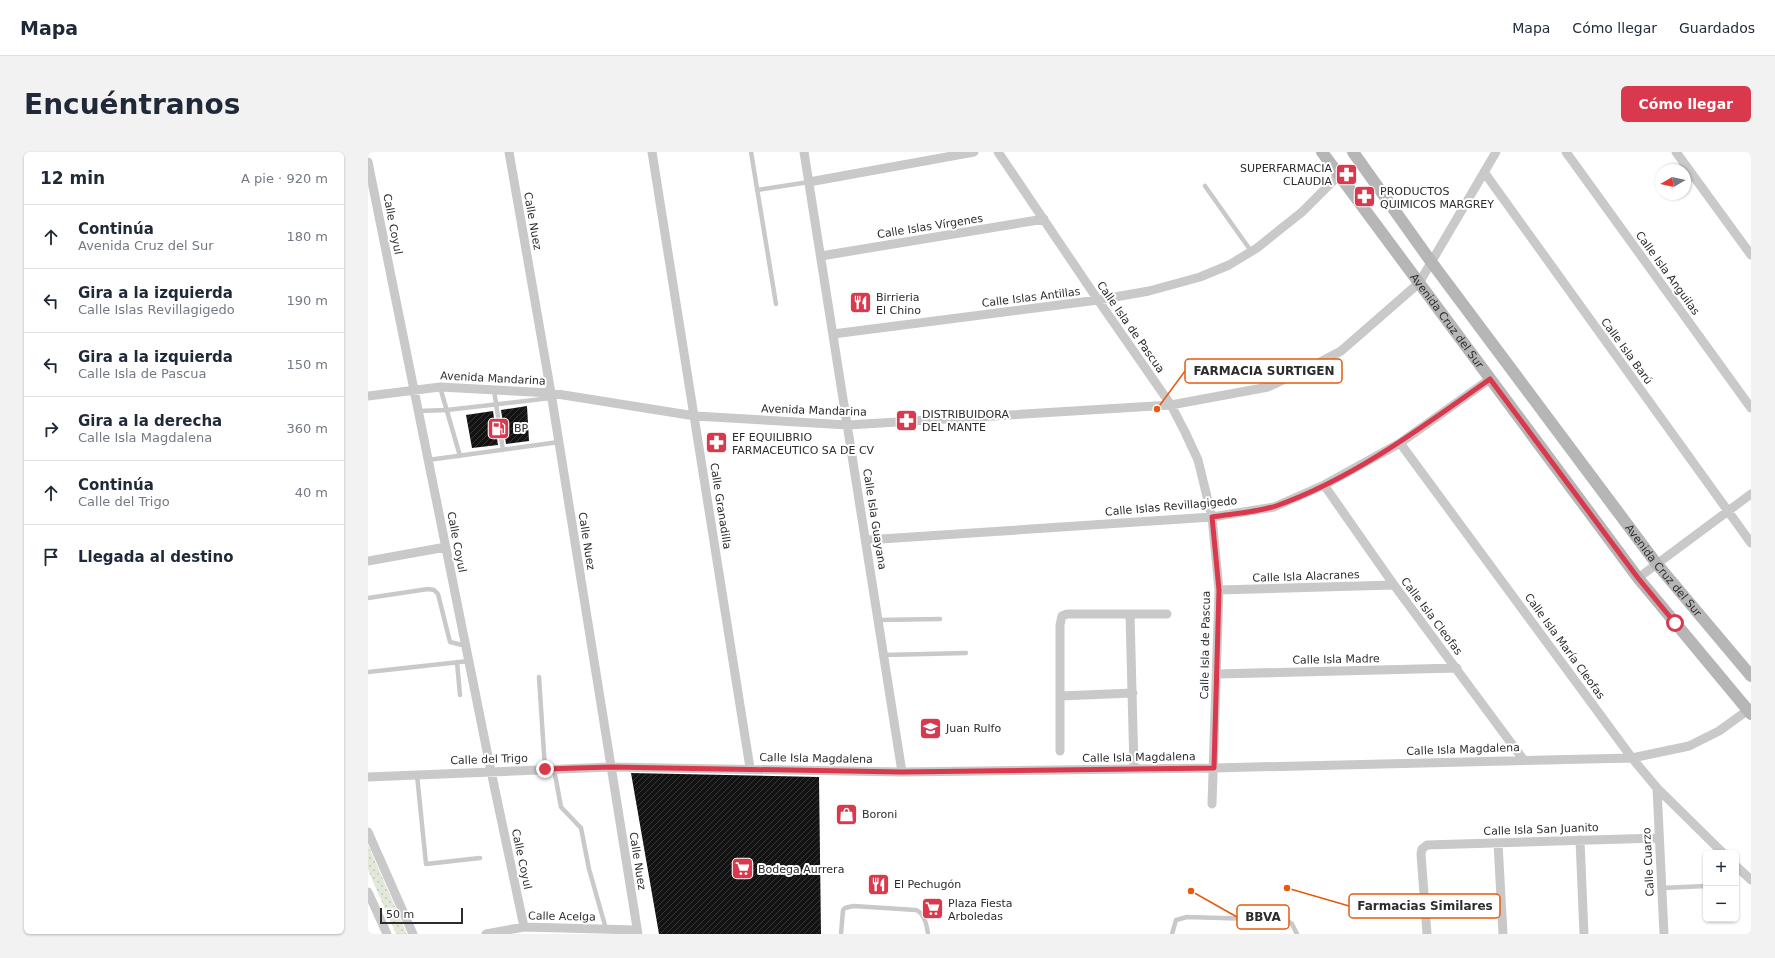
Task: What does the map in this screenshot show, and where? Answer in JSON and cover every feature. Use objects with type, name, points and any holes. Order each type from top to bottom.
[{"type":"main road","name":"Avenida Cruz del Sur","points":[[1322,152],[1638,578],[1750,711]]},
{"type":"main road","name":"Avenida Cruz del Sur","points":[[1357,154],[1432,262],[1656,563],[1751,676]]},
{"type":"street","name":"Calle Nuez","points":[[509,152],[559,442],[637,932]]},
{"type":"street","name":"Calle Granadilla","points":[[652,152],[750,768]]},
{"type":"street","name":"Calle Isla Guayana","points":[[804,152],[902,772]]},
{"type":"street","points":[[809,182],[974,152]]},
{"type":"street","name":"Calle Isla de Pascua","points":[[998,152],[1171,405],[1198,460],[1212,517],[1219,590],[1212,804]]},
{"type":"street","name":"Avenida Mandarina","points":[[368,396],[413,389],[440,387],[493,390],[551,395],[695,416],[848,425],[1171,405],[1268,387],[1305,370],[1340,351],[1419,283],[1496,152]]},
{"type":"street","name":"Calle Isla Anguilas","points":[[1566,152],[1751,408]]},
{"type":"street","points":[[1676,152],[1751,255]]},
{"type":"street","name":"Calle Coyul","points":[[368,162],[491,771],[525,930]]},
{"type":"street","name":"Calle Isla Barú","points":[[1484,172],[1751,543]]},
{"type":"street","name":"Calle Islas Antillas","points":[[833,334],[1098,300],[1149,291],[1200,277],[1229,265],[1251,251],[1302,212],[1339,175]]},
{"type":"street","name":"Calle Islas Vírgenes","points":[[821,256],[1044,220]]},
{"type":"street","name":"Calle Islas Revillagigedo","points":[[866,540],[1212,517],[1274,507],[1324,486],[1400,443],[1490,379]]},
{"type":"street","name":"Calle Isla María Cleofas","points":[[1400,443],[1632,758],[1657,788],[1720,850]]},
{"type":"street","name":"Calle Isla Cleofas","points":[[1324,486],[1394,585],[1523,759]]},
{"type":"street","points":[[1638,578],[1656,563],[1751,494]]},
{"type":"street","points":[[368,561],[446,547]]},
{"type":"street","name":"Calle Isla Alacranes","points":[[1219,590],[1394,585]]},
{"type":"street","points":[[1060,751],[1060,625],[1062,616],[1067,614],[1167,614]]},
{"type":"street","points":[[1130,614],[1134,769]]},
{"type":"street","name":"Calle Isla Madre","points":[[1216,674],[1457,668]]},
{"type":"street","points":[[1060,696],[1133,693]]},
{"type":"street","name":"Calle Isla Magdalena","points":[[611,767],[750,768],[902,772],[1214,768],[1523,759],[1632,758],[1689,746],[1719,731],[1750,711]]},
{"type":"street","name":"Calle del Trigo","points":[[368,777],[611,767]]},
{"type":"street","name":"Calle Cuarzo","points":[[1657,788],[1664,934]]},
{"type":"street","points":[[368,832],[414,934]]},
{"type":"street","name":"Calle Isla San Juanito","points":[[1428,934],[1421,854],[1424,847],[1430,844],[1659,838]]},
{"type":"street","points":[[1580,840],[1584,934]]},
{"type":"street","points":[[1498,843],[1503,934]]},
{"type":"street","points":[[1739,869],[1751,880]]},
{"type":"street","points":[[368,892],[387,934]]},
{"type":"street","name":"Calle Acelga","points":[[486,934],[525,930],[606,929],[637,932]]},
{"type":"lane","points":[[751,152],[776,304]]},
{"type":"lane","points":[[758,190],[809,182]]},
{"type":"lane","points":[[1205,186],[1251,251]]},
{"type":"lane","points":[[440,387],[460,456]]},
{"type":"lane","points":[[493,390],[497,404],[503,450]]},
{"type":"lane","points":[[418,411],[446,410],[497,404],[551,395]]},
{"type":"lane","points":[[428,460],[559,442]]},
{"type":"lane","points":[[368,598],[428,589],[434,590],[438,594],[450,642],[466,646]]},
{"type":"lane","points":[[878,620],[940,619]]},
{"type":"lane","points":[[884,656],[966,653]]},
{"type":"lane","points":[[368,672],[469,661]]},
{"type":"lane","points":[[457,662],[460,695]]},
{"type":"lane","points":[[539,677],[550,769],[561,807],[581,828],[589,869],[606,929]]},
{"type":"lane","points":[[418,774],[426,864],[480,858]]},
{"type":"lane","points":[[1661,888],[1703,886]]},
{"type":"lane","points":[[842,934],[843,910],[853,906],[920,911],[928,934]]},
{"type":"lane","points":[[1172,934],[1176,920],[1187,917],[1287,920],[1292,924],[1297,934]]},
{"type":"green space","points":[[368,845],[407,934],[396,934],[368,870]]},
{"type":"building","points":[[527,406],[529,441],[506,444],[501,410]]},
{"type":"building","points":[[493,411],[498,445],[472,448],[466,415]]},
{"type":"building","points":[[631,773],[819,777],[821,934],[659,934]]},
{"type":"place","name":"SUPERFARMACIA CLAUDIA","points":[[1347,174]]},
{"type":"place","name":"PRODUCTOS QUIMICOS MARGREY","points":[[1364,197]]},
{"type":"place","name":"Birrieria El Chino","points":[[860,303]]},
{"type":"place","name":"FARMACIA SURTIGEN","points":[[1157,409]]},
{"type":"place","name":"DISTRIBUIDORA DEL MANTE","points":[[906,420]]},
{"type":"place","name":"BP","points":[[498,428]]},
{"type":"place","name":"EF EQUILIBRIO FARMACEUTICO SA DE CV","points":[[716,443]]},
{"type":"place","name":"Juan Rulfo","points":[[930,728]]},
{"type":"place","name":"Boroni","points":[[846,814]]},
{"type":"place","name":"Bodega Aurrera","points":[[743,869]]},
{"type":"place","name":"El Pechugón","points":[[878,884]]},
{"type":"place","name":"Farmacias Similares","points":[[1287,888]]},
{"type":"place","name":"BBVA","points":[[1191,891]]},
{"type":"place","name":"Plaza Fiesta Arboledas","points":[[933,909]]},
{"type":"route","points":[[545,769],[611,767],[750,768],[902,772],[1214,768],[1219,590],[1212,517],[1274,507],[1324,486],[1400,443],[1490,379],[1638,578],[1675,623]]}]
